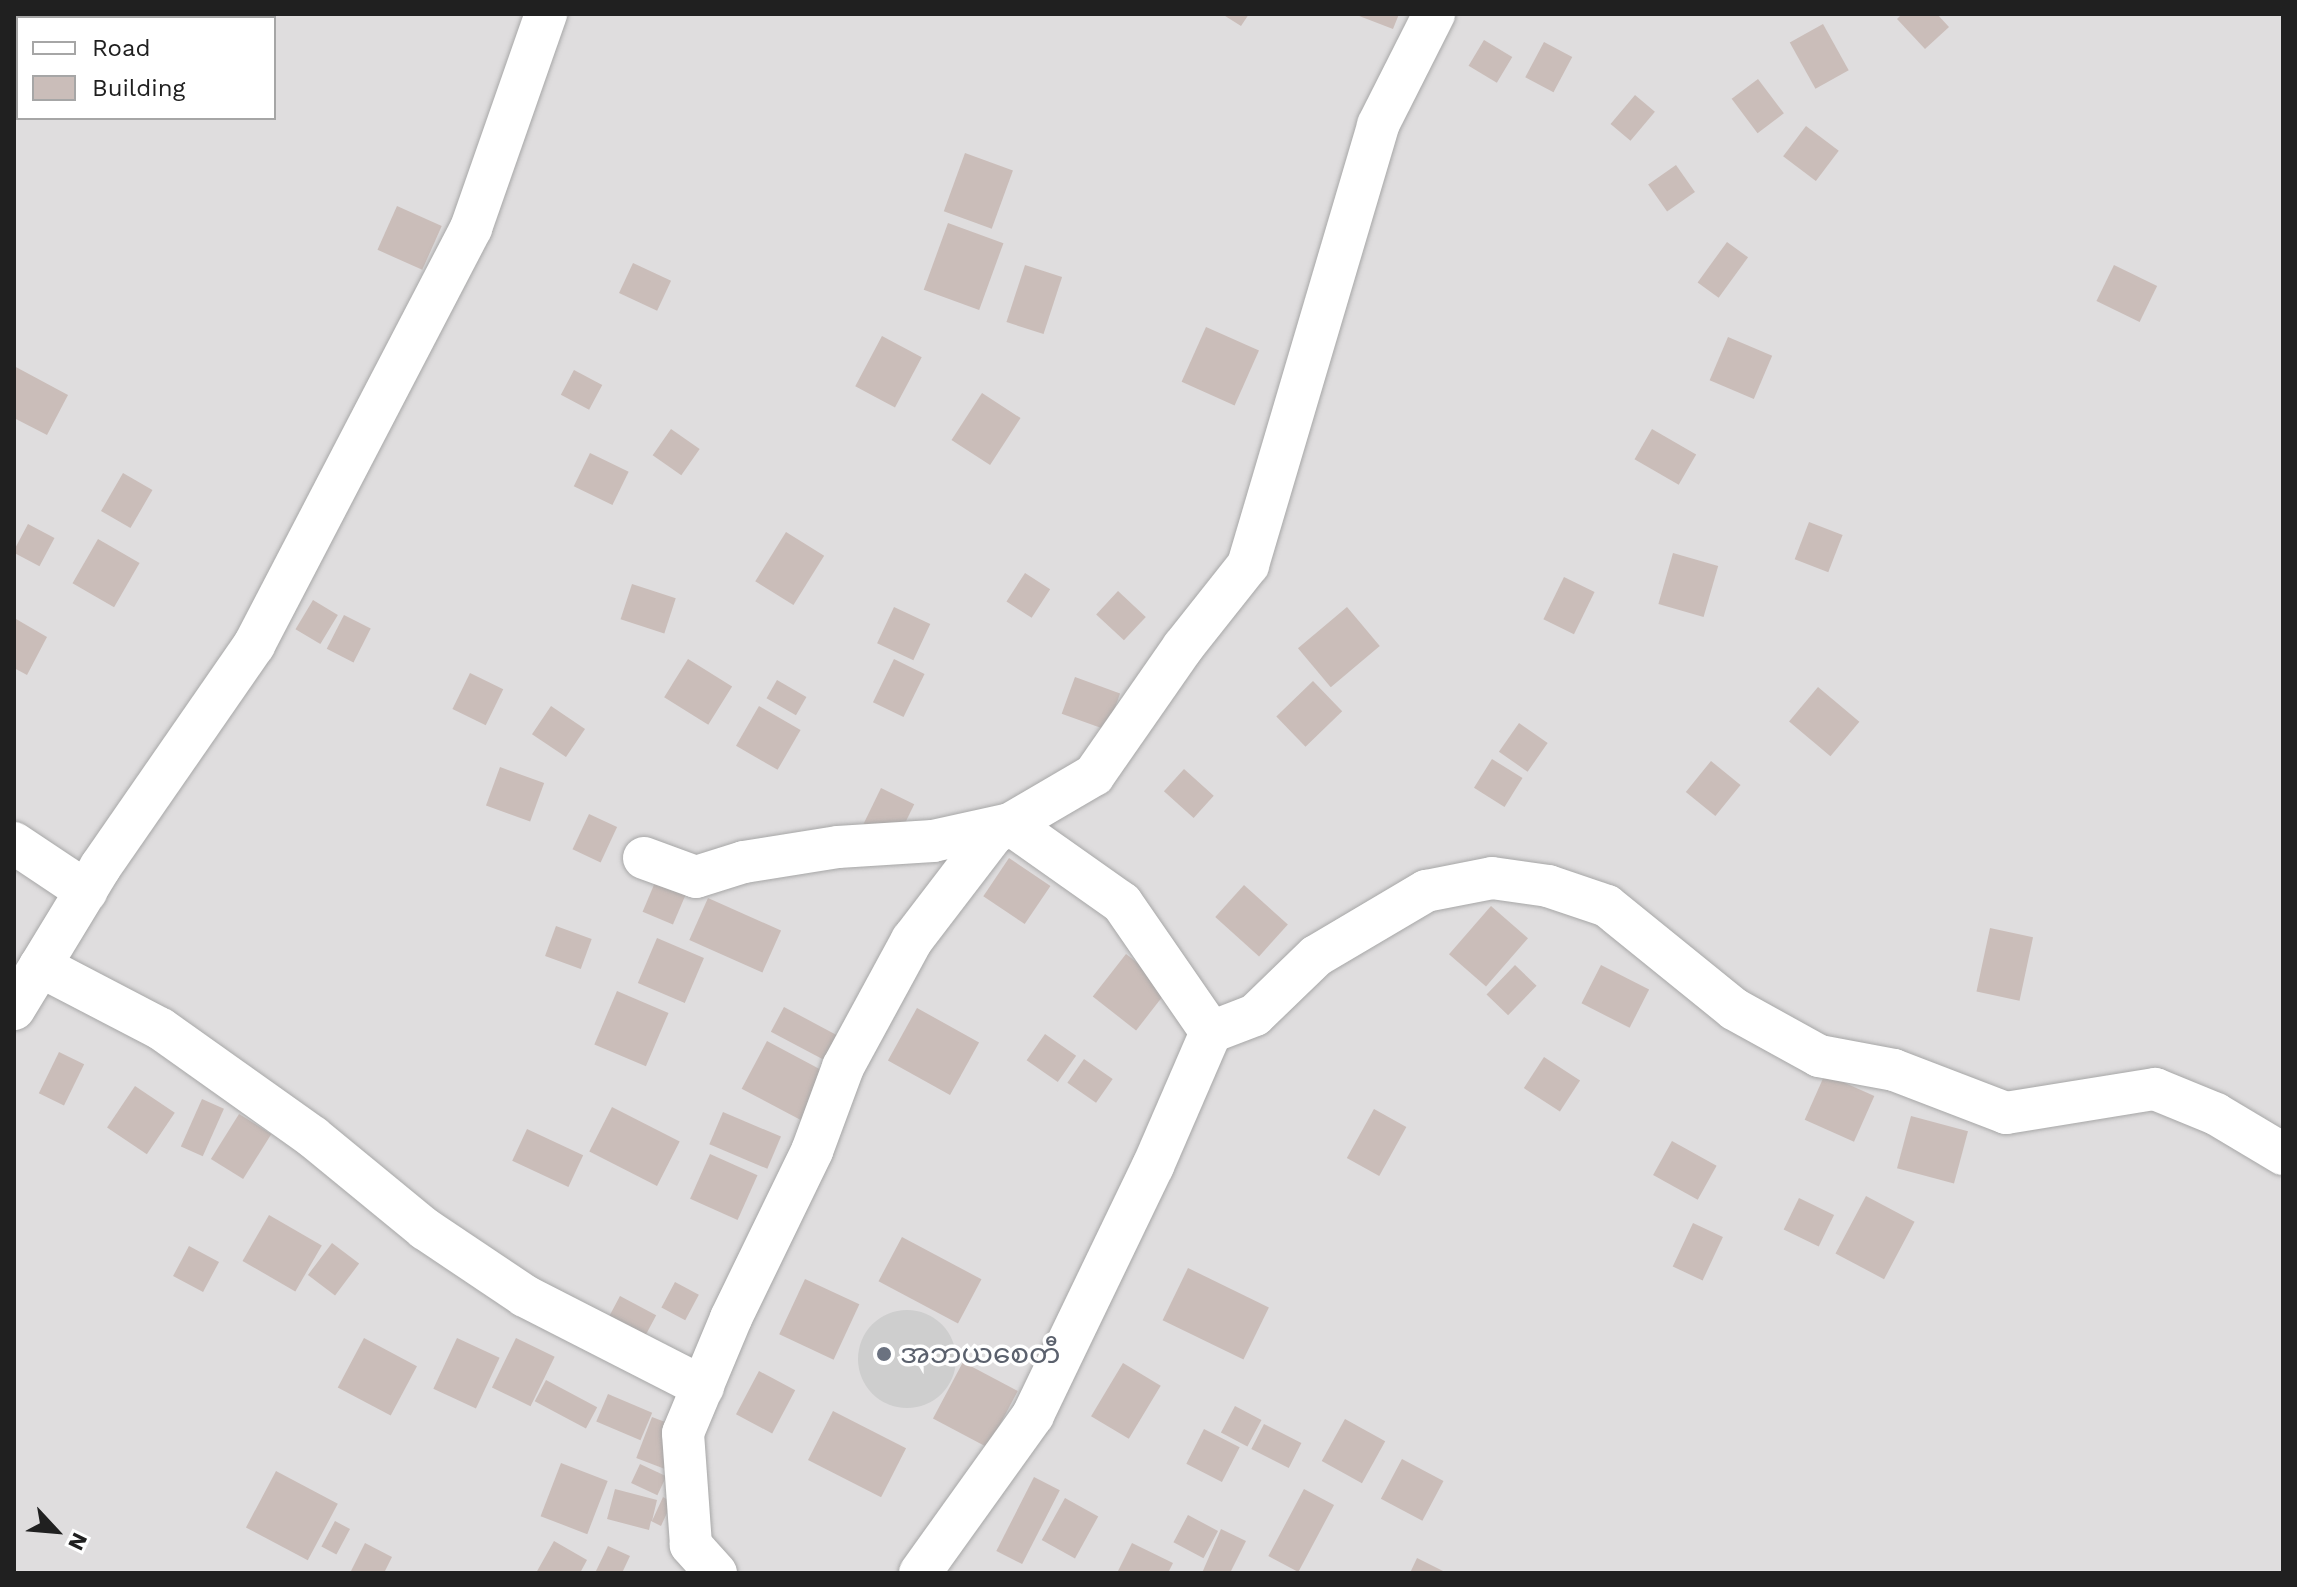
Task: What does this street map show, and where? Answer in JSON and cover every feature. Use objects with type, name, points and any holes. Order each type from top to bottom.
[{"type":"street","points":[[14,1009],[86,891],[269,617],[471,228],[546,14]]},
{"type":"street","points":[[716,1573],[691,1545],[683,1433],[812,1151],[843,1067],[905,953],[993,834],[1094,775],[1183,647],[1248,565],[1378,125],[1434,14]]},
{"type":"street","points":[[644,858],[696,877],[744,862],[838,847],[933,841],[1010,824],[1122,903],[1211,1032]]},
{"type":"street","points":[[14,843],[86,891]]},
{"type":"street","points":[[920,1573],[1033,1415],[1153,1166],[1211,1032],[1255,1015],[1316,956],[1426,891],[1492,878],[1548,886],[1607,906],[1734,1009],[1819,1056],[1894,1070],[2006,1113],[2155,1089],[2216,1114],[2283,1154]]},
{"type":"street","points":[[40,966],[161,1029],[313,1137],[425,1229],[525,1296],[703,1387]]},
{"type":"shaded area","points":[[14,14],[2283,14],[2283,1573],[14,1573]]},
{"type":"shaded area","points":[[907,1310],[926,1314],[942,1324],[952,1340],[956,1359],[952,1378],[942,1394],[926,1404],[907,1408],[888,1404],[872,1394],[862,1378],[858,1359],[862,1340],[872,1324],[888,1314]]},
{"type":"building","points":[[32,14],[89,14],[87,16]]},
{"type":"building","points":[[1222,14],[1249,14],[1241,26]]},
{"type":"building","points":[[1354,14],[1399,14],[1393,29]]},
{"type":"building","points":[[1902,14],[1937,14],[1949,27],[1925,49],[1897,19]]},
{"type":"building","points":[[1823,24],[1849,70],[1815,89],[1790,42]]},
{"type":"building","points":[[1484,40],[1512,57],[1497,83],[1469,66]]},
{"type":"building","points":[[1544,42],[1572,57],[1553,92],[1525,77]]},
{"type":"building","points":[[1758,79],[1784,113],[1758,133],[1732,99]]},
{"type":"building","points":[[1635,95],[1655,112],[1630,141],[1611,124]]},
{"type":"building","points":[[1806,126],[1839,151],[1816,181],[1783,156]]},
{"type":"building","points":[[965,153],[1013,170],[992,229],[944,211]]},
{"type":"building","points":[[1676,165],[1695,192],[1667,212],[1648,185]]},
{"type":"building","points":[[397,206],[442,226],[422,270],[377,250]]},
{"type":"building","points":[[948,223],[1003,243],[979,310],[924,290]]},
{"type":"building","points":[[1727,242],[1748,257],[1719,298],[1698,282]]},
{"type":"building","points":[[633,263],[671,281],[657,311],[619,293]]},
{"type":"building","points":[[1025,265],[1062,277],[1044,334],[1006,322]]},
{"type":"building","points":[[2114,265],[2157,286],[2140,322],[2096,301]]},
{"type":"building","points":[[1206,327],[1259,351],[1235,405],[1182,382]]},
{"type":"building","points":[[882,336],[922,357],[895,407],[855,386]]},
{"type":"building","points":[[1728,337],[1772,356],[1754,399],[1710,380]]},
{"type":"building","points":[[14,366],[68,395],[47,435],[14,418]]},
{"type":"building","points":[[574,370],[602,385],[589,410],[561,395]]},
{"type":"building","points":[[982,393],[1021,418],[990,465],[952,440]]},
{"type":"building","points":[[671,429],[700,449],[681,475],[653,455]]},
{"type":"building","points":[[1652,429],[1696,454],[1679,485],[1634,459]]},
{"type":"building","points":[[590,453],[629,472],[612,505],[574,486]]},
{"type":"building","points":[[123,473],[152,490],[130,528],[101,511]]},
{"type":"building","points":[[1809,522],[1843,535],[1828,572],[1795,559]]},
{"type":"building","points":[[28,524],[54,538],[39,566],[14,553]]},
{"type":"building","points":[[786,532],[824,556],[793,605],[755,581]]},
{"type":"building","points":[[98,539],[140,563],[114,607],[72,583]]},
{"type":"building","points":[[1673,553],[1718,566],[1704,617],[1658,604]]},
{"type":"building","points":[[1025,573],[1050,589],[1032,618],[1006,602]]},
{"type":"building","points":[[1564,577],[1595,592],[1574,634],[1543,619]]},
{"type":"building","points":[[632,584],[676,598],[664,633],[621,619]]},
{"type":"building","points":[[1118,591],[1146,617],[1124,640],[1096,614]]},
{"type":"building","points":[[313,600],[338,615],[320,644],[295,629]]},
{"type":"building","points":[[894,607],[930,624],[913,660],[877,643]]},
{"type":"building","points":[[1347,607],[1380,646],[1331,687],[1298,648]]},
{"type":"building","points":[[344,615],[371,629],[353,662],[327,649]]},
{"type":"building","points":[[16,619],[47,637],[27,675],[14,668]]},
{"type":"building","points":[[688,659],[732,687],[708,725],[664,697]]},
{"type":"building","points":[[894,659],[925,674],[904,717],[873,702]]},
{"type":"building","points":[[470,673],[503,689],[486,725],[452,709]]},
{"type":"building","points":[[1075,677],[1120,693],[1107,730],[1062,714]]},
{"type":"building","points":[[777,680],[806,697],[796,715],[766,698]]},
{"type":"building","points":[[1313,681],[1342,711],[1305,747],[1276,716]]},
{"type":"building","points":[[1818,687],[1859,722],[1830,756],[1789,721]]},
{"type":"building","points":[[551,706],[585,729],[566,757],[532,734]]},
{"type":"building","points":[[759,706],[801,730],[778,770],[736,746]]},
{"type":"building","points":[[1519,723],[1548,743],[1528,772],[1499,752]]},
{"type":"building","points":[[1492,759],[1523,778],[1505,807],[1474,788]]},
{"type":"building","points":[[1711,761],[1741,785],[1715,816],[1686,792]]},
{"type":"building","points":[[500,767],[544,783],[530,822],[486,806]]},
{"type":"building","points":[[1184,769],[1214,796],[1194,818],[1164,791]]},
{"type":"building","points":[[881,788],[914,804],[895,843],[862,827]]},
{"type":"building","points":[[589,814],[617,827],[601,862],[573,849]]},
{"type":"building","points":[[1009,858],[1050,886],[1025,924],[983,896]]},
{"type":"building","points":[[659,873],[689,886],[673,925],[643,912]]},
{"type":"building","points":[[1244,885],[1288,924],[1259,956],[1215,917]]},
{"type":"building","points":[[708,898],[781,931],[762,973],[689,940]]},
{"type":"building","points":[[1491,906],[1528,938],[1486,986],[1449,954]]},
{"type":"building","points":[[556,926],[592,939],[581,969],[545,956]]},
{"type":"building","points":[[1990,928],[2033,937],[2020,1001],[1976,992]]},
{"type":"building","points":[[657,938],[704,958],[685,1003],[638,983]]},
{"type":"building","points":[[1126,954],[1169,988],[1136,1030],[1093,997]]},
{"type":"building","points":[[1515,965],[1537,986],[1508,1015],[1487,994]]},
{"type":"building","points":[[1601,965],[1649,990],[1630,1028],[1581,1003]]},
{"type":"building","points":[[617,991],[669,1013],[646,1066],[594,1044]]},
{"type":"building","points":[[784,1007],[845,1039],[832,1064],[771,1032]]},
{"type":"building","points":[[917,1008],[979,1042],[950,1095],[888,1060]]},
{"type":"building","points":[[1045,1034],[1076,1056],[1058,1082],[1027,1060]]},
{"type":"building","points":[[767,1041],[827,1073],[802,1121],[742,1089]]},
{"type":"building","points":[[59,1052],[84,1064],[64,1106],[39,1093]]},
{"type":"building","points":[[1544,1057],[1580,1080],[1560,1111],[1524,1088]]},
{"type":"building","points":[[1084,1059],[1113,1079],[1096,1103],[1067,1083]]},
{"type":"building","points":[[1825,1074],[1874,1096],[1854,1142],[1805,1120]]},
{"type":"building","points":[[135,1086],[175,1113],[147,1154],[107,1127]]},
{"type":"building","points":[[202,1099],[224,1109],[203,1156],[181,1147]]},
{"type":"building","points":[[612,1107],[680,1142],[657,1186],[589,1152]]},
{"type":"building","points":[[1374,1109],[1406,1127],[1379,1176],[1347,1158]]},
{"type":"building","points":[[723,1112],[781,1137],[767,1169],[709,1144]]},
{"type":"building","points":[[239,1114],[271,1134],[243,1179],[211,1159]]},
{"type":"building","points":[[1911,1116],[1968,1131],[1954,1183],[1897,1168]]},
{"type":"building","points":[[527,1129],[583,1155],[568,1187],[512,1161]]},
{"type":"building","points":[[1672,1141],[1717,1166],[1698,1200],[1653,1175]]},
{"type":"building","points":[[710,1154],[758,1175],[738,1220],[690,1199]]},
{"type":"building","points":[[1866,1196],[1915,1222],[1884,1279],[1835,1253]]},
{"type":"building","points":[[1799,1198],[1834,1215],[1819,1247],[1784,1229]]},
{"type":"building","points":[[269,1215],[322,1246],[295,1291],[242,1261]]},
{"type":"building","points":[[1693,1223],[1723,1237],[1703,1280],[1673,1267]]},
{"type":"building","points":[[902,1237],[981,1279],[958,1323],[879,1281]]},
{"type":"building","points":[[332,1243],[359,1263],[335,1295],[308,1275]]},
{"type":"building","points":[[189,1246],[219,1262],[203,1292],[173,1276]]},
{"type":"building","points":[[1188,1268],[1269,1307],[1243,1360],[1163,1320]]},
{"type":"building","points":[[805,1279],[859,1304],[834,1360],[779,1334]]},
{"type":"building","points":[[675,1282],[699,1295],[685,1320],[661,1308]]},
{"type":"building","points":[[620,1296],[656,1315],[640,1345],[604,1326]]},
{"type":"building","points":[[364,1338],[417,1366],[391,1416],[338,1387]]},
{"type":"building","points":[[457,1338],[500,1358],[476,1409],[433,1389]]},
{"type":"building","points":[[516,1338],[555,1357],[531,1406],[492,1387]]},
{"type":"building","points":[[963,1362],[1018,1391],[988,1448],[933,1419]]},
{"type":"building","points":[[1123,1363],[1161,1386],[1129,1439],[1091,1416]]},
{"type":"building","points":[[759,1371],[795,1390],[772,1434],[736,1414]]},
{"type":"building","points":[[546,1380],[597,1407],[586,1428],[535,1401]]},
{"type":"building","points":[[608,1394],[652,1413],[640,1440],[596,1422]]},
{"type":"building","points":[[1235,1406],[1261,1420],[1247,1447],[1221,1432]]},
{"type":"building","points":[[833,1411],[906,1448],[881,1497],[808,1460]]},
{"type":"building","points":[[652,1417],[680,1428],[664,1469],[636,1458]]},
{"type":"building","points":[[1345,1419],[1385,1441],[1362,1483],[1322,1461]]},
{"type":"building","points":[[1264,1424],[1301,1443],[1289,1468],[1251,1449]]},
{"type":"building","points":[[1204,1429],[1240,1447],[1222,1482],[1186,1464]]},
{"type":"building","points":[[1402,1459],[1443,1481],[1422,1521],[1381,1499]]},
{"type":"building","points":[[561,1463],[608,1481],[587,1534],[541,1516]]},
{"type":"building","points":[[640,1464],[666,1476],[657,1495],[631,1483]]},
{"type":"building","points":[[276,1471],[338,1504],[308,1560],[246,1528]]},
{"type":"building","points":[[1034,1477],[1060,1490],[1022,1564],[996,1551]]},
{"type":"building","points":[[615,1489],[657,1500],[652,1521],[663,1497],[672,1502],[661,1526],[651,1521],[649,1530],[607,1519]]},
{"type":"building","points":[[1304,1489],[1334,1505],[1298,1572],[1268,1556]]},
{"type":"building","points":[[1065,1498],[1098,1516],[1075,1558],[1042,1540]]},
{"type":"building","points":[[1188,1515],[1218,1531],[1203,1558],[1173,1542]]},
{"type":"building","points":[[335,1521],[350,1529],[336,1555],[321,1547]]},
{"type":"building","points":[[1221,1529],[1246,1541],[1230,1573],[1202,1573]]},
{"type":"building","points":[[554,1541],[587,1560],[580,1573],[536,1573]]},
{"type":"building","points":[[365,1543],[392,1557],[384,1573],[350,1573]]},
{"type":"building","points":[[1132,1543],[1173,1563],[1168,1573],[1117,1573]]},
{"type":"building","points":[[608,1546],[630,1556],[622,1573],[595,1573]]},
{"type":"building","points":[[1417,1558],[1447,1573],[1410,1573]]},
{"type":"place","name":"အဘယစေတီ","points":[[884,1354]]}]
